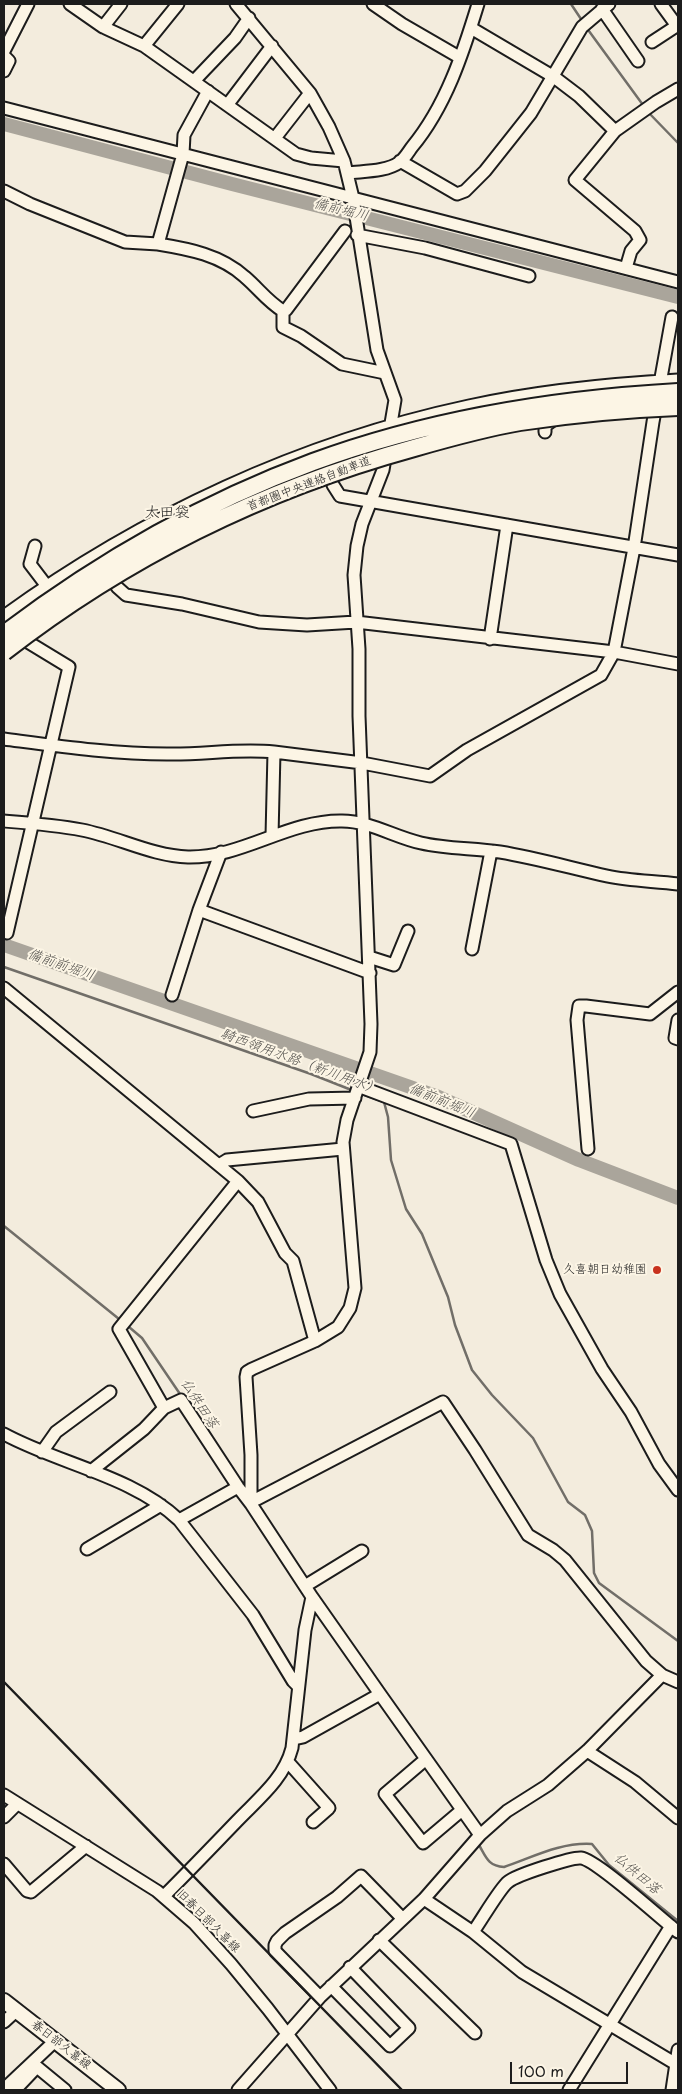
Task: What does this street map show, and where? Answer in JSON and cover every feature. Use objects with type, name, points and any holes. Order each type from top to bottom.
[{"type":"highway","name":"首都圏中央連絡自動車道","points":[[4,634],[62,591],[116,557],[174,525],[249,489],[312,462],[410,432],[511,410],[560,402],[678,392]]},
{"type":"highway","name":"首都圏中央連絡自動車道","points":[[4,652],[75,600],[154,552],[253,504],[319,477],[452,437],[518,423],[573,414],[678,407]]},
{"type":"main road","name":"春日部久喜線","points":[[4,2001],[118,2090]]},
{"type":"street","points":[[70,4],[103,27],[144,46],[296,154],[311,158],[344,161]]},
{"type":"street","points":[[103,27],[121,4]]},
{"type":"street","points":[[144,46],[178,4]]},
{"type":"street","points":[[236,4],[310,93],[330,127],[344,161],[353,198],[357,235],[377,350],[395,400],[383,470],[356,546],[354,575],[359,649],[371,1024],[368,1062],[347,1120],[343,1149],[355,1288],[350,1308],[338,1327],[315,1341],[247,1372],[252,1455],[252,1502]]},
{"type":"street","points":[[373,4],[402,24],[459,57]]},
{"type":"street","points":[[348,173],[385,168],[400,161],[432,122],[471,28],[478,4]]},
{"type":"street","points":[[652,42],[678,25],[661,4]]},
{"type":"street","points":[[4,51],[25,5]]},
{"type":"street","points":[[400,161],[457,194],[465,191],[512,138],[531,112],[554,77],[582,27],[605,7],[638,61]]},
{"type":"street","points":[[194,81],[235,38],[249,18]]},
{"type":"street","points":[[471,28],[554,77],[579,96],[615,131]]},
{"type":"street","points":[[228,104],[272,46]]},
{"type":"street","points":[[4,56],[9,60],[4,71]]},
{"type":"street","points":[[626,268],[631,251],[640,240],[639,236],[636,231],[575,180],[615,131],[678,89]]},
{"type":"street","points":[[158,244],[183,154],[184,135],[208,91]]},
{"type":"street","points":[[275,138],[310,93]]},
{"type":"street","points":[[4,108],[678,282]]},
{"type":"street","points":[[4,191],[30,204],[125,242],[192,249],[216,259],[245,277],[260,294],[284,311]]},
{"type":"street","points":[[345,231],[284,311],[284,327],[302,336],[342,364],[385,374]]},
{"type":"street","points":[[357,235],[425,248],[529,276]]},
{"type":"street","points":[[4,739],[51,745],[167,754],[253,749],[362,763],[430,776],[467,750],[601,675],[614,652],[634,548],[653,422],[672,317]]},
{"type":"street","points":[[4,616],[48,584],[176,509],[275,466],[332,444],[468,406],[564,390],[678,380]]},
{"type":"street","points":[[545,432],[546,426],[565,411],[564,390]]},
{"type":"street","points":[[275,466],[289,499]]},
{"type":"street","points":[[333,485],[340,496],[678,555]]},
{"type":"street","points":[[490,639],[507,525]]},
{"type":"street","points":[[35,546],[30,564],[48,584],[66,590],[95,592],[99,597]]},
{"type":"street","points":[[117,587],[126,595],[182,604],[259,622],[307,625],[356,622],[614,652],[678,664]]},
{"type":"street","points":[[4,626],[69,667],[7,934]]},
{"type":"street","points":[[272,836],[274,752]]},
{"type":"street","points":[[4,820],[82,830],[133,843],[156,852],[189,857],[221,852],[303,825],[341,821],[364,823],[422,843],[491,851],[557,863],[609,876],[678,884]]},
{"type":"street","points":[[472,949],[491,851]]},
{"type":"street","points":[[172,995],[198,910],[221,852]]},
{"type":"street","points":[[198,910],[370,973]]},
{"type":"street","points":[[369,957],[394,965],[408,932]]},
{"type":"street","points":[[4,988],[238,1181],[258,1202],[285,1253],[293,1261],[315,1341]]},
{"type":"street","points":[[588,1149],[577,1020],[578,1006],[650,1014],[678,992]]},
{"type":"street","points":[[678,1020],[675,1038],[678,1039]]},
{"type":"street","points":[[358,1086],[511,1144],[546,1260],[560,1294],[589,1347],[631,1412],[659,1464],[678,1490]]},
{"type":"street","points":[[252,1111],[309,1099],[354,1098]]},
{"type":"street","points":[[219,1165],[227,1160],[343,1149]]},
{"type":"street","points":[[164,1408],[120,1329],[238,1181]]},
{"type":"street","points":[[42,1452],[56,1432],[110,1392]]},
{"type":"street","points":[[91,1471],[144,1428],[164,1408],[181,1400],[238,1488],[252,1502],[312,1597],[480,1835]]},
{"type":"street","points":[[252,1502],[443,1402],[476,1450],[528,1535],[553,1550],[564,1560],[646,1661],[662,1675],[678,1682]]},
{"type":"street","points":[[4,1434],[146,1496],[161,1505],[179,1520],[253,1615],[293,1681],[298,1686]]},
{"type":"street","points":[[179,1520],[238,1488]]},
{"type":"street","points":[[88,1549],[161,1505]]},
{"type":"street","points":[[305,1586],[362,1551]]},
{"type":"street","points":[[164,1896],[190,1872],[274,1782],[288,1762],[294,1739],[305,1630],[312,1597]]},
{"type":"street","points":[[238,2090],[320,1997],[424,1899],[480,1835],[506,1811],[548,1785],[587,1751],[662,1675]]},
{"type":"street","points":[[294,1739],[303,1737],[380,1694]]},
{"type":"street","points":[[587,1751],[635,1782],[678,1818]]},
{"type":"street","points":[[426,1759],[385,1794],[423,1843],[462,1810]]},
{"type":"street","points":[[288,1762],[329,1808],[313,1822]]},
{"type":"street","name":"旧春日部久喜線","points":[[4,1795],[164,1896],[194,1923],[231,1964],[288,2034],[330,2090]]},
{"type":"street","points":[[4,1817],[17,1804]]},
{"type":"street","points":[[4,1864],[27,1891],[31,1892],[86,1846]]},
{"type":"street","points":[[473,1932],[508,1882],[541,1868],[581,1858],[599,1868],[674,1929],[569,2090]]},
{"type":"street","points":[[320,1997],[275,1951],[274,1945],[285,1933],[337,1897],[361,1876],[402,1918]]},
{"type":"street","points":[[424,1899],[473,1932],[522,1972],[676,2064]]},
{"type":"street","points":[[379,1940],[475,2033]]},
{"type":"street","points":[[331,1986],[390,2046],[409,2028],[350,1967]]},
{"type":"street","points":[[4,2022],[16,2011]]},
{"type":"street","points":[[16,2090],[55,2041]]},
{"type":"street","points":[[672,2090],[678,2050]]},
{"type":"street","points":[[4,2089],[35,2059],[65,2090]]},
{"type":"waterway","points":[[571,4],[583,22]]},
{"type":"waterway","points":[[586,27],[643,105]]},
{"type":"waterway","points":[[648,112],[678,143]]},
{"type":"waterway","name":"備前堀川","points":[[4,124],[678,297]]},
{"type":"waterway","name":"備前前堀川","points":[[4,945],[436,1096],[579,1160],[678,1198]]},
{"type":"waterway","name":"騎西領用水路（新川用水）","points":[[4,967],[311,1074],[354,1091]]},
{"type":"waterway","name":"騎西領用水路（新川用水）","points":[[359,1093],[384,1102],[388,1117],[391,1160],[406,1209],[422,1234],[448,1297],[455,1325],[472,1370],[492,1395],[533,1438],[568,1502],[585,1515],[592,1531],[594,1573],[599,1583],[678,1641]]},
{"type":"waterway","name":"仏供田落","points":[[4,1226],[119,1319]]},
{"type":"waterway","name":"仏供田落","points":[[129,1327],[142,1338],[182,1397]]},
{"type":"waterway","name":"仏供田落","points":[[479,1845],[491,1863],[504,1867],[569,1845],[592,1844],[609,1865],[678,1921]]},
{"type":"railway","points":[[4,1682],[402,2090]]},
{"type":"place","name":"久喜朝日幼稚園","points":[[657,1270]]},
{"type":"district","name":"太田袋","points":[[167,513]]}]
